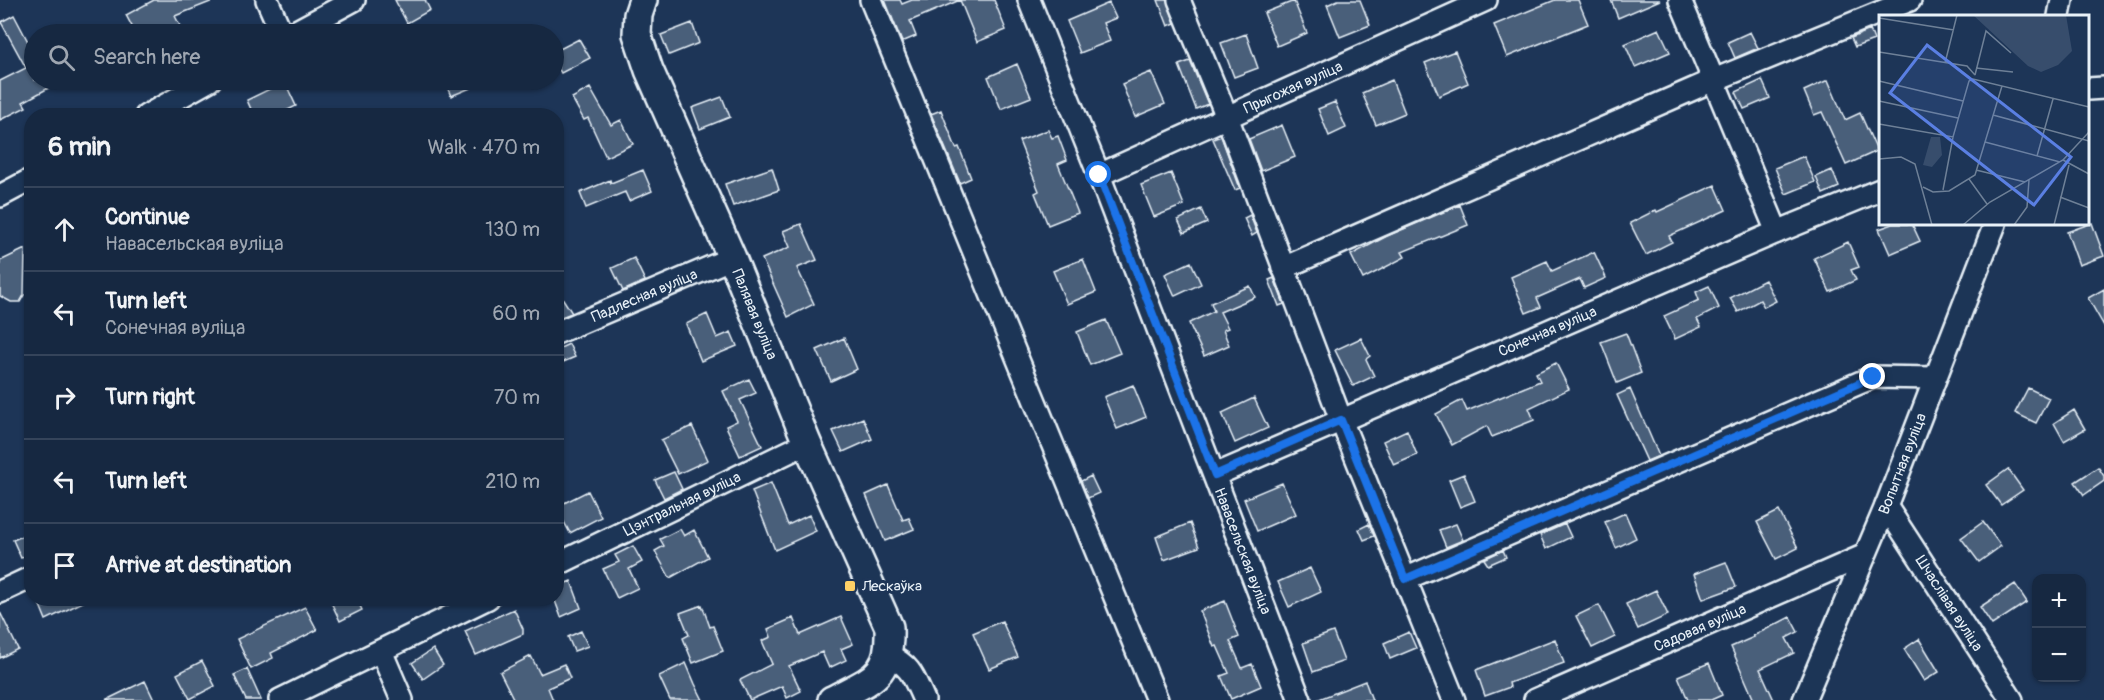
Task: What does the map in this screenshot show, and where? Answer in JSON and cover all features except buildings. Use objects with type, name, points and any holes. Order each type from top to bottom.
[{"type":"main road","name":"Палявая вуліца","points":[[643,0],[638,15],[637,34],[649,70],[732,258],[807,443],[889,627],[888,655]]},
{"type":"main road","points":[[832,700],[873,678],[886,663],[888,655]]},
{"type":"street","points":[[267,0],[278,24]]},
{"type":"street","points":[[310,24],[354,0]]},
{"type":"street","points":[[871,0],[1157,700]]},
{"type":"street","name":"Навасельская вуліца","points":[[1029,0],[1099,175],[1300,700]]},
{"type":"street","points":[[1179,0],[1227,117],[1341,420],[1454,700]]},
{"type":"street","name":"Прыгожая вуліца","points":[[1099,175],[1486,0]]},
{"type":"street","points":[[1680,0],[1777,232]]},
{"type":"street","points":[[1283,268],[1714,80],[1910,0]]},
{"type":"street","points":[[2059,15],[2061,0]]},
{"type":"street","points":[[2089,89],[2104,88]]},
{"type":"street","points":[[160,108],[192,90]]},
{"type":"street","points":[[0,196],[24,183]]},
{"type":"street","name":"Сонечная вуліца","points":[[1215,475],[1777,232],[1879,191]]},
{"type":"street","name":"Вопытная вуліца","points":[[1804,700],[1863,556],[1886,507],[1995,225]]},
{"type":"street","name":"Падлесная вуліца","points":[[564,330],[732,258]]},
{"type":"street","points":[[1405,579],[1873,377],[1935,378]]},
{"type":"street","name":"Цэнтральная вуліца","points":[[564,561],[807,443]]},
{"type":"street","name":"Шчаслівая вуліца","points":[[1886,507],[2012,700]]},
{"type":"street","name":"Садовая вуліца","points":[[1535,700],[1863,556]]},
{"type":"street","points":[[0,592],[24,581]]},
{"type":"street","points":[[280,700],[472,606]]},
{"type":"street","points":[[381,651],[402,700]]},
{"type":"street","points":[[888,655],[903,663],[910,670],[924,700]]},
{"type":"place","name":"Лескаўка","points":[[850,586]]},
{"type":"route","points":[[1099,175],[1215,475],[1341,420],[1405,579],[1873,377]]}]
